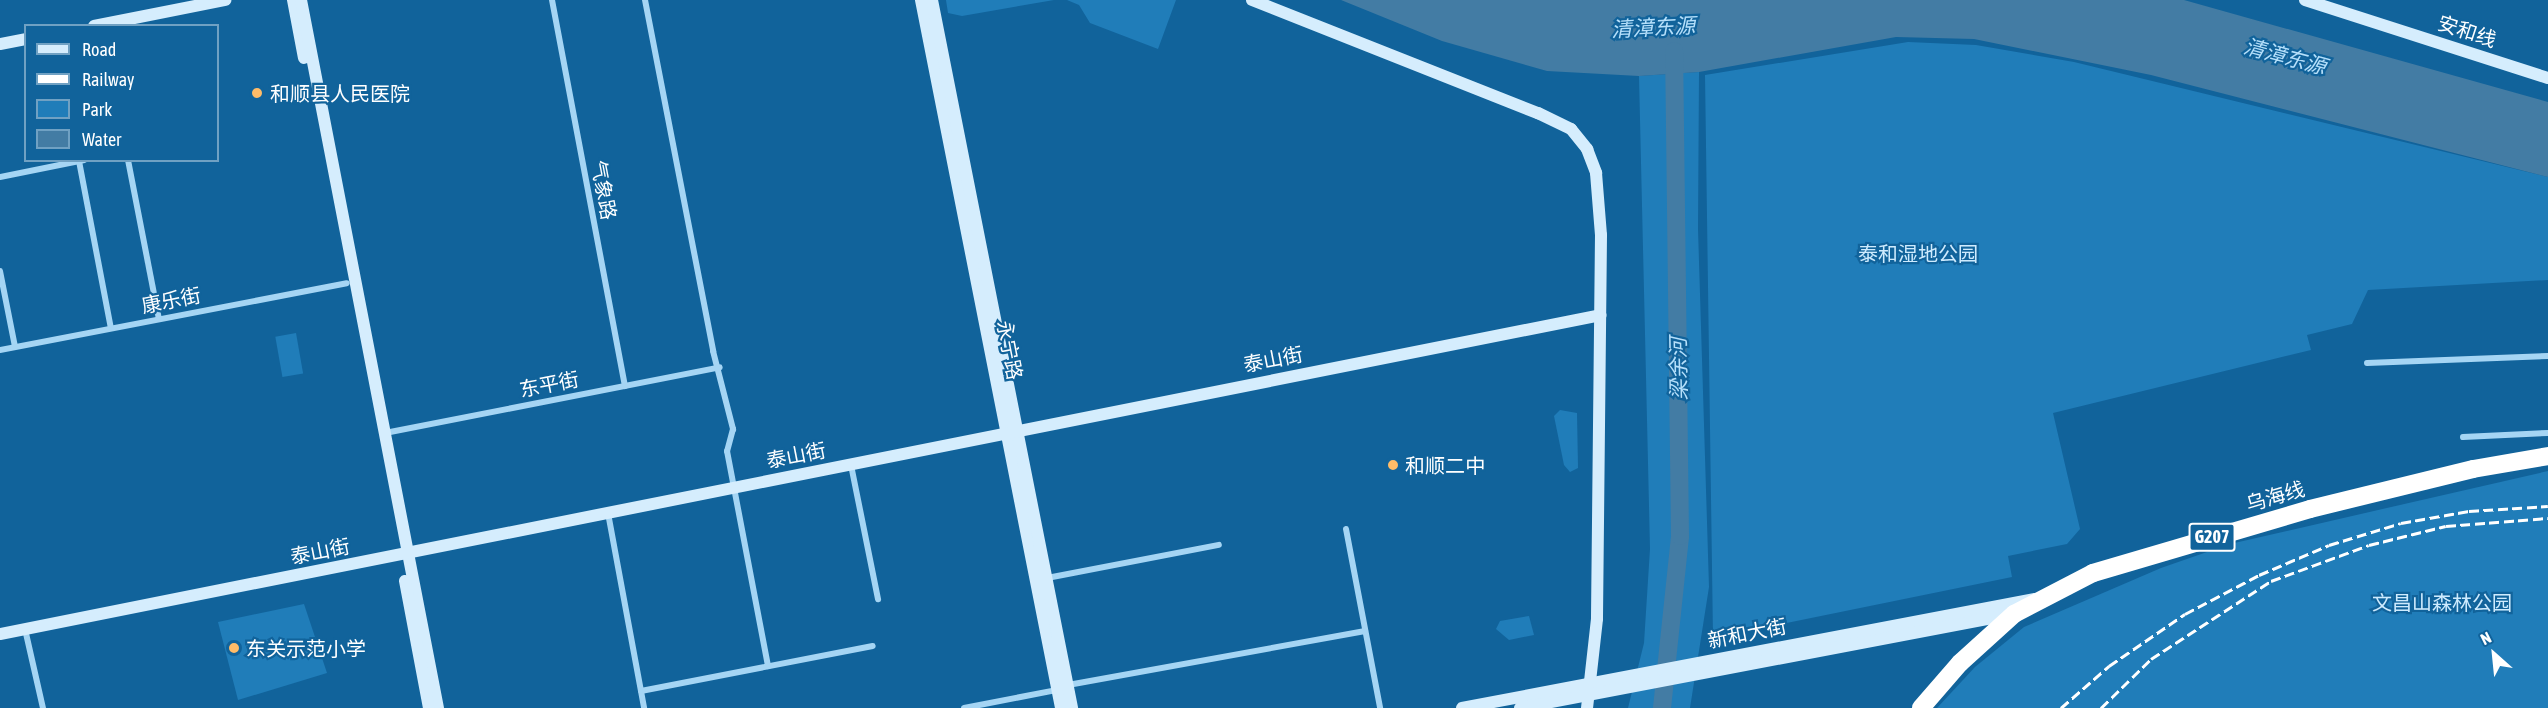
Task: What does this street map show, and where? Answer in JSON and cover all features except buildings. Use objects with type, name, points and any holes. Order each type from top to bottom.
[{"type":"highway","name":"乌海线","points":[[1922,708],[1952,672],[2014,614],[2041,598],[2103,570],[2310,509],[2473,469],[2548,456]]},
{"type":"main road","points":[[104,24],[225,0]]},
{"type":"main road","points":[[293,0],[347,283],[438,708]]},
{"type":"main road","points":[[301,0],[385,433],[429,708]]},
{"type":"main road","name":"永宁路","points":[[921,0],[1012,431],[1046,578],[1062,688],[1061,708]]},
{"type":"main road","name":"永宁路","points":[[932,0],[1062,688],[1072,708]]},
{"type":"main road","points":[[1252,0],[1539,113],[1575,133],[1596,173],[1601,224],[1599,543],[1591,688],[1587,708]]},
{"type":"main road","name":"安和线","points":[[2305,0],[2548,78]]},
{"type":"main road","name":"安和线","points":[[2334,0],[2548,69]]},
{"type":"main road","points":[[0,44],[24,39]]},
{"type":"main road","name":"泰山街","points":[[0,634],[1601,315]]},
{"type":"main road","name":"新和大街","points":[[1462,708],[1591,688],[1704,667],[2041,598]]},
{"type":"main road","name":"新和大街","points":[[1704,667],[2014,614]]},
{"type":"main road","name":"新和大街","points":[[1520,708],[1591,688]]},
{"type":"street","name":"气象路","points":[[552,0],[625,386]]},
{"type":"street","points":[[645,0],[713,351],[720,367],[733,429],[727,452],[768,666]]},
{"type":"street","points":[[0,177],[76,162]]},
{"type":"street","points":[[81,162],[111,328]]},
{"type":"street","points":[[128,162],[159,319]]},
{"type":"street","points":[[0,271],[15,347]]},
{"type":"street","name":"康乐街","points":[[0,350],[347,283]]},
{"type":"street","points":[[2367,363],[2548,356]]},
{"type":"street","name":"东平街","points":[[385,433],[720,367]]},
{"type":"street","points":[[2463,437],[2548,433]]},
{"type":"street","points":[[851,464],[878,598]]},
{"type":"street","points":[[608,513],[644,708]]},
{"type":"street","points":[[1346,529],[1380,708]]},
{"type":"street","points":[[1046,578],[1220,545]]},
{"type":"street","points":[[25,629],[43,708]]},
{"type":"street","points":[[964,708],[1365,631]]},
{"type":"street","points":[[641,691],[873,646]]},
{"type":"street","points":[[1581,708],[1591,688]]},
{"type":"green space","points":[[946,0],[1054,0],[962,16],[948,13]]},
{"type":"green space","points":[[1067,0],[1176,0],[1158,49],[1090,23],[1079,5]]},
{"type":"green space","name":"泰和湿地公园","points":[[1908,42],[1976,45],[2074,62],[2548,177],[2548,280],[2368,290],[2352,324],[2307,335],[2311,350],[2053,413],[2080,529],[2067,544],[2008,556],[2012,577],[1713,638],[1705,75]]},
{"type":"green space","points":[[1699,72],[1698,229],[1709,587],[1690,708],[1628,708],[1644,643],[1650,549],[1639,76]]},
{"type":"green space","points":[[296,333],[303,373],[282,377],[275,337]]},
{"type":"green space","points":[[1560,410],[1577,413],[1578,468],[1570,472],[1564,465],[1554,416]]},
{"type":"green space","name":"文昌山森林公园","points":[[2548,471],[2548,708],[1937,708],[1975,667],[2024,627],[2161,568],[2230,544]]},
{"type":"green space","points":[[304,604],[327,673],[238,700],[218,622]]},
{"type":"green space","points":[[1529,616],[1534,635],[1509,640],[1496,629],[1500,621]]},
{"type":"water","name":"清漳东源","points":[[1341,0],[2184,0],[2548,102],[2548,177],[2151,75],[1974,39],[1896,37],[1699,72],[1639,76],[1547,71],[1442,41]]},
{"type":"waterway","name":"梁余河","points":[[1662,708],[1680,536],[1674,51]]},
{"type":"railway","points":[[2061,708],[2109,666],[2185,614],[2259,575],[2329,545],[2401,523],[2469,511],[2548,506]]},
{"type":"railway","points":[[2101,708],[2151,659],[2271,581],[2369,545],[2446,526],[2548,518]]},
{"type":"place","name":"和顺县人民医院","points":[[257,93]]},
{"type":"place","name":"和顺二中","points":[[1393,465]]},
{"type":"place","name":"东关示范小学","points":[[234,648]]}]
